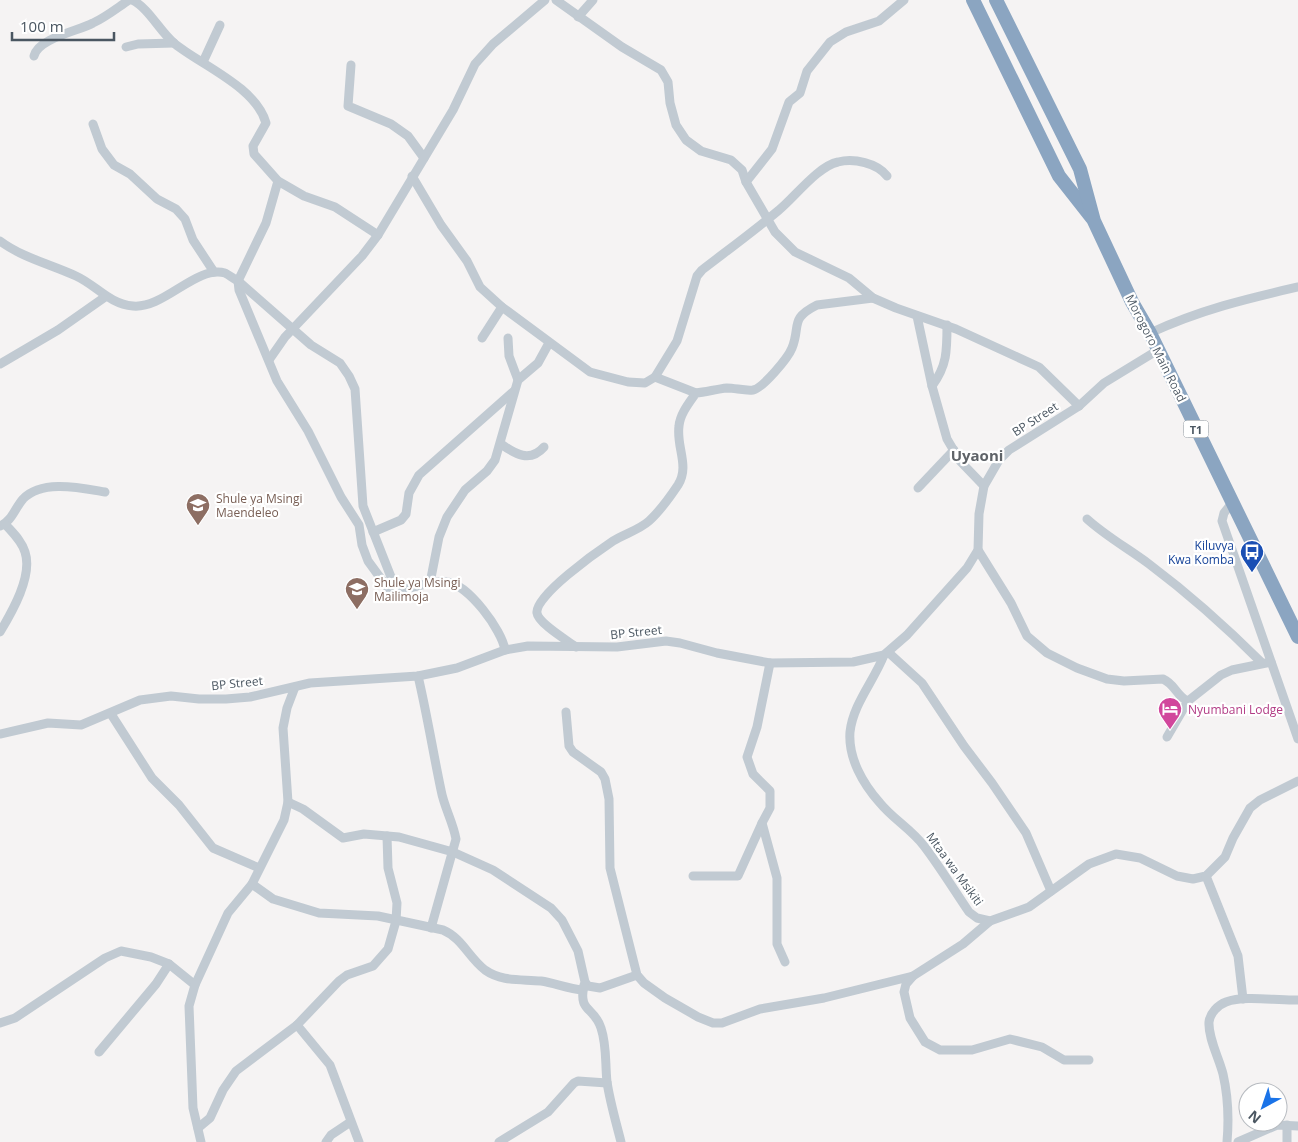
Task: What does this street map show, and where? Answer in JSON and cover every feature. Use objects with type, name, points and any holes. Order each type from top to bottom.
[{"type":"highway","name":"Morogoro Main Road","points":[[973,0],[1059,176],[1094,221]]},
{"type":"highway","name":"Morogoro Main Road","points":[[996,0],[1080,169],[1094,221],[1132,302],[1150,333],[1298,637]]},
{"type":"street","points":[[34,56],[39,48],[57,37],[92,24],[130,0],[174,43],[233,84],[263,114],[266,123],[253,146],[254,154],[278,180],[304,196],[335,207],[378,235]]},
{"type":"street","points":[[268,360],[292,329],[362,256],[378,235],[453,110],[476,64],[498,39],[545,0]]},
{"type":"street","points":[[556,0],[578,17],[662,70],[668,82],[670,103],[676,125],[686,140],[701,151],[732,160],[742,170],[746,182],[775,232],[795,252],[849,278],[873,298],[947,326],[1039,367],[1078,406]]},
{"type":"street","points":[[578,17],[593,0]]},
{"type":"street","points":[[746,182],[772,149],[789,102],[800,92],[807,71],[830,42],[846,32],[879,21],[904,0]]},
{"type":"street","points":[[202,62],[220,25]]},
{"type":"street","points":[[126,47],[138,44],[174,43]]},
{"type":"street","points":[[351,65],[348,106],[391,124],[408,136],[424,158]]},
{"type":"street","points":[[93,124],[102,149],[114,165],[130,174],[157,199],[176,209],[185,219],[193,240],[214,272]]},
{"type":"street","points":[[412,176],[441,225],[467,261],[480,287],[502,307],[590,372],[628,382],[645,383],[655,377],[678,341],[698,276],[702,270],[767,219],[809,180],[837,162],[866,162],[877,166],[888,176]]},
{"type":"street","points":[[278,180],[266,223],[238,281],[239,290],[277,380],[308,431],[341,497],[359,525],[362,545],[368,561],[386,587],[394,591],[415,589],[430,583],[448,582],[469,594],[490,618],[504,644],[505,650]]},
{"type":"street","points":[[0,241],[16,253],[78,277],[105,297],[132,306],[144,306],[157,302],[190,281],[214,272],[225,273],[238,281],[292,329],[340,363],[355,389],[363,506],[391,578],[401,589]]},
{"type":"street","points":[[1150,333],[1190,315],[1237,301],[1298,287]]},
{"type":"street","points":[[0,364],[58,330],[105,297]]},
{"type":"street","points":[[655,377],[696,393],[727,388],[753,390],[760,387],[784,360],[792,348],[796,324],[809,309],[817,305],[873,298]]},
{"type":"street","points":[[482,338],[502,307]]},
{"type":"street","points":[[917,316],[932,386],[945,432],[960,461],[984,486]]},
{"type":"street","points":[[932,386],[943,372],[946,355],[947,326]]},
{"type":"street","points":[[508,338],[509,356],[518,380]]},
{"type":"street","points":[[430,583],[439,537],[447,517],[465,490],[487,471],[495,460],[518,380],[538,363],[549,343]]},
{"type":"street","name":"BP Street","points":[[0,734],[48,723],[81,725],[112,714],[140,700],[171,696],[198,699],[250,697],[328,681],[418,676],[457,668],[505,650],[528,646],[617,648],[666,641],[717,653],[770,662],[853,662],[886,654],[907,635],[967,568],[978,550],[979,514],[984,486],[999,460],[1009,450],[1078,406],[1104,383],[1158,350]]},
{"type":"street","points":[[373,532],[401,520],[406,514],[409,493],[419,475],[514,391]]},
{"type":"street","points":[[576,647],[541,621],[537,613],[538,605],[553,588],[613,541],[648,522],[678,485],[683,476],[684,467],[678,426],[682,415],[696,393]]},
{"type":"street","points":[[501,444],[513,452],[527,457],[539,453],[544,447]]},
{"type":"street","points":[[918,488],[954,450]]},
{"type":"street","points":[[0,632],[15,608],[27,560],[25,550],[2,525],[28,494],[39,489],[71,487],[105,492]]},
{"type":"street","points":[[1232,503],[1224,513],[1222,521],[1267,663],[1298,739]]},
{"type":"street","points":[[1087,519],[1103,533],[1150,564],[1267,663]]},
{"type":"street","points":[[978,550],[1010,603],[1027,636],[1047,653],[1077,668],[1107,679],[1124,681],[1163,679],[1169,681],[1183,699],[1188,701]]},
{"type":"street","points":[[886,654],[922,683],[964,746],[992,783],[1026,833],[1051,891]]},
{"type":"street","name":"Mtaa wa Msikiti","points":[[886,654],[877,674],[854,713],[850,732],[851,750],[855,767],[880,804],[923,845],[968,912],[977,918],[990,921]]},
{"type":"street","points":[[693,876],[738,876],[770,808],[770,791],[753,774],[748,757],[757,727],[770,662]]},
{"type":"street","points":[[1167,737],[1188,701],[1221,674],[1267,663]]},
{"type":"street","points":[[418,676],[431,733],[441,792],[456,838],[431,928]]},
{"type":"street","points":[[201,1142],[193,1108],[189,1052],[189,1006],[195,985],[228,913],[252,884],[284,820],[288,802],[283,728],[287,708],[295,687]]},
{"type":"street","points":[[566,712],[569,746],[573,752],[601,772],[605,779],[609,798],[610,868],[637,975],[665,998],[713,1023],[722,1023],[760,1009],[824,998],[913,976]]},
{"type":"street","points":[[112,714],[152,778],[179,805],[213,848],[259,868]]},
{"type":"street","points":[[1089,1060],[1064,1060],[1042,1047],[1010,1039],[972,1050],[940,1050],[925,1042],[910,1018],[904,992],[906,984],[913,976],[963,944],[990,921],[1029,907],[1089,864],[1116,854],[1140,858],[1178,876],[1193,879],[1206,876],[1225,857],[1233,838],[1250,808],[1260,800],[1298,781]]},
{"type":"street","points":[[288,802],[304,810],[343,838],[364,834],[388,836],[453,852],[493,870],[551,908],[562,920],[578,951],[583,990],[601,1025],[605,1044],[607,1083],[621,1142]]},
{"type":"street","points":[[762,823],[777,878],[777,944],[785,962]]},
{"type":"street","points":[[198,1128],[210,1118],[223,1090],[236,1071],[297,1025],[339,981],[347,975],[373,966],[381,960],[388,950],[396,921],[397,903],[388,868],[388,836]]},
{"type":"street","points":[[1206,876],[1238,956],[1243,999]]},
{"type":"street","points":[[252,884],[273,899],[319,913],[378,916],[452,934],[484,969],[496,977],[543,982],[570,990],[583,990],[588,986],[600,988],[637,975]]},
{"type":"street","points":[[0,1023],[15,1018],[105,958],[121,951],[151,957],[169,964],[195,985]]},
{"type":"street","points":[[99,1052],[156,984],[169,964]]},
{"type":"street","points":[[1227,1142],[1229,1122],[1227,1098],[1209,1021],[1219,1006],[1243,999],[1298,1000]]},
{"type":"street","points":[[297,1025],[330,1065],[358,1142]]},
{"type":"street","points":[[499,1142],[548,1112],[574,1083],[578,1081],[607,1083]]},
{"type":"street","points":[[326,1142],[331,1135],[350,1123]]},
{"type":"street","points":[[1238,1142],[1261,1132]]},
{"type":"place","name":"Shule ya Msingi Maendeleo","points":[[198,526]]},
{"type":"place","name":"Kiluvya Kwa Komba","points":[[1252,573]]},
{"type":"place","name":"Shule ya Msingi Mailimoja","points":[[357,610]]},
{"type":"place","name":"Nyumbani Lodge","points":[[1170,730]]},
{"type":"district","name":"Uyaoni","points":[[977,455]]}]
